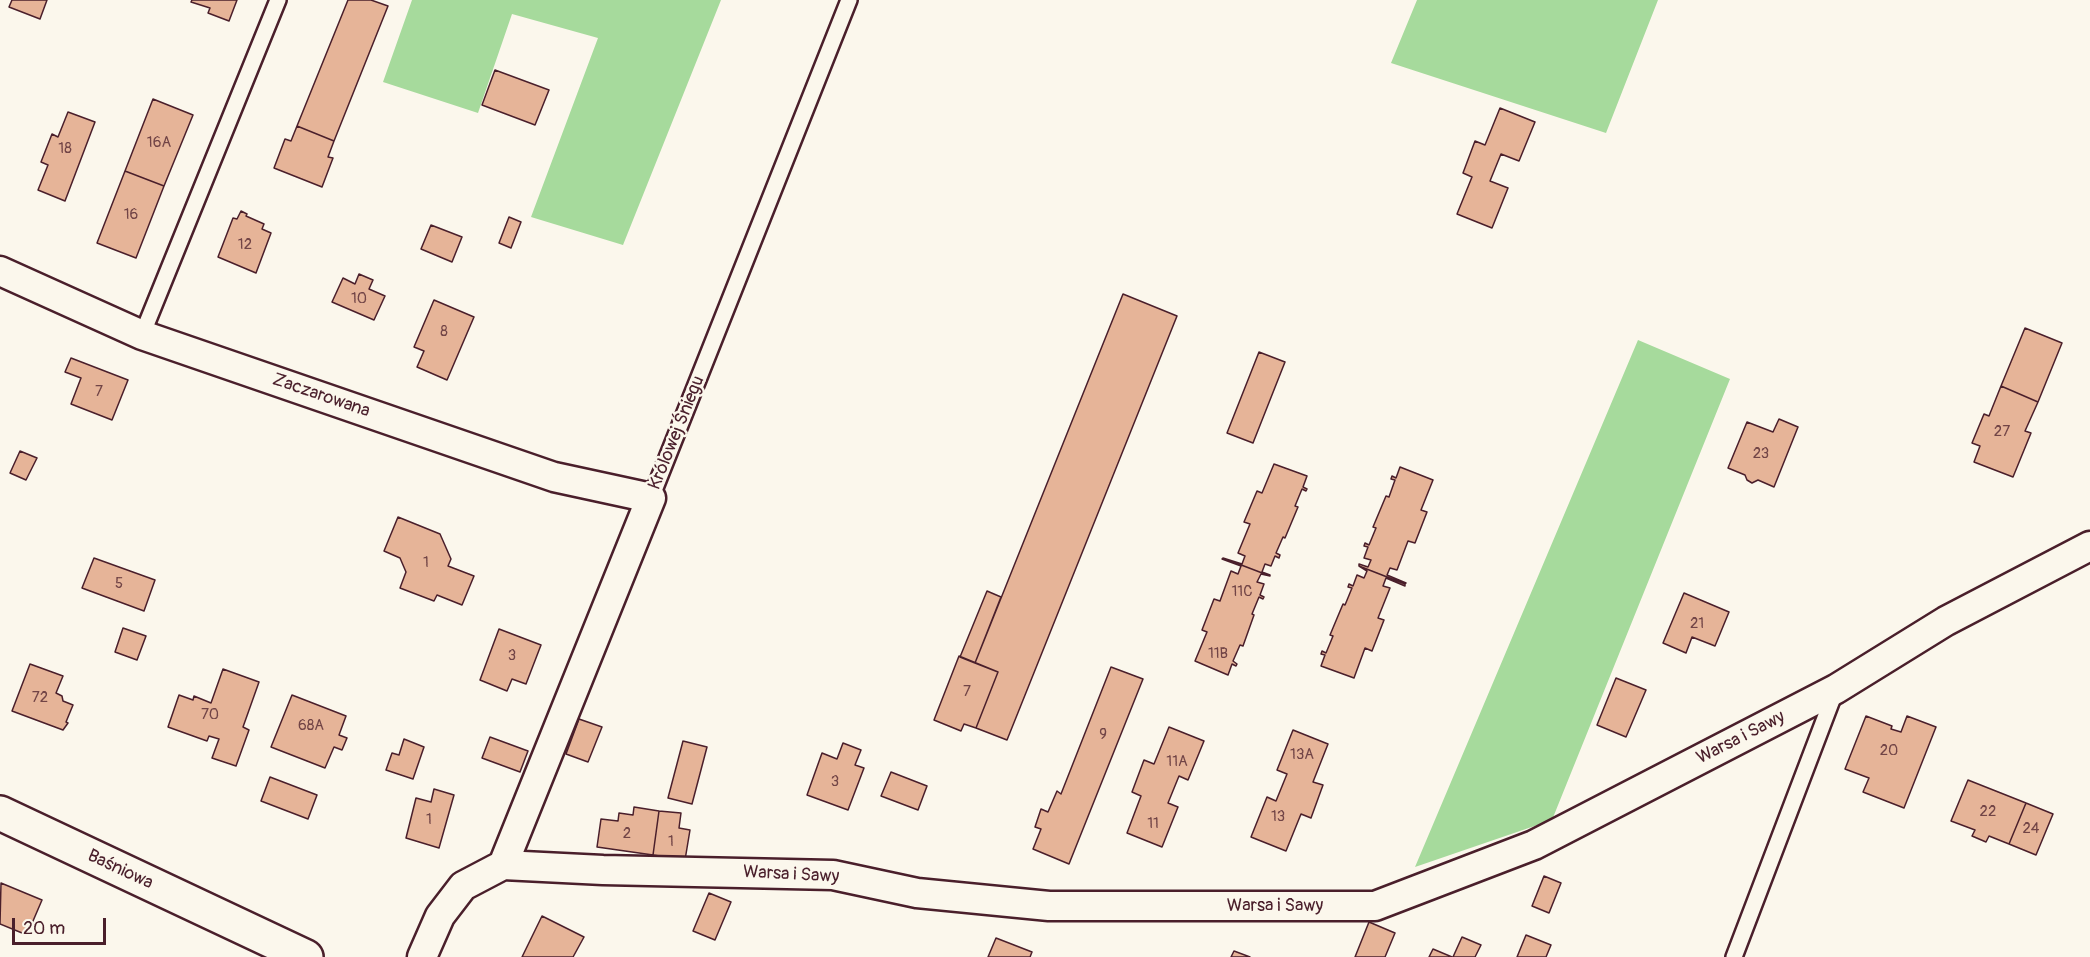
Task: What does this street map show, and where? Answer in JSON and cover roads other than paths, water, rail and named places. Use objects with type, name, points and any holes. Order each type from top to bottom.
[{"type":"main road","name":"Baśniowa","points":[[0,813],[306,957]]},
{"type":"street","name":"Zaczarowana","points":[[0,271],[142,335],[554,477],[651,498]]},
{"type":"street","name":"Królowej Śniegu","points":[[503,864],[651,498]]},
{"type":"street","name":"Warsa i Sawy","points":[[503,864],[603,870],[833,875],[917,893],[1049,906],[1375,906],[1534,845],[1836,689],[1946,621],[2090,546]]},
{"type":"street","points":[[422,957],[440,916],[463,886],[503,864]]},
{"type":"lane","points":[[142,335],[278,0]]},
{"type":"lane","name":"Królowej Śniegu","points":[[651,498],[849,0]]},
{"type":"lane","points":[[1734,957],[1836,689]]}]
